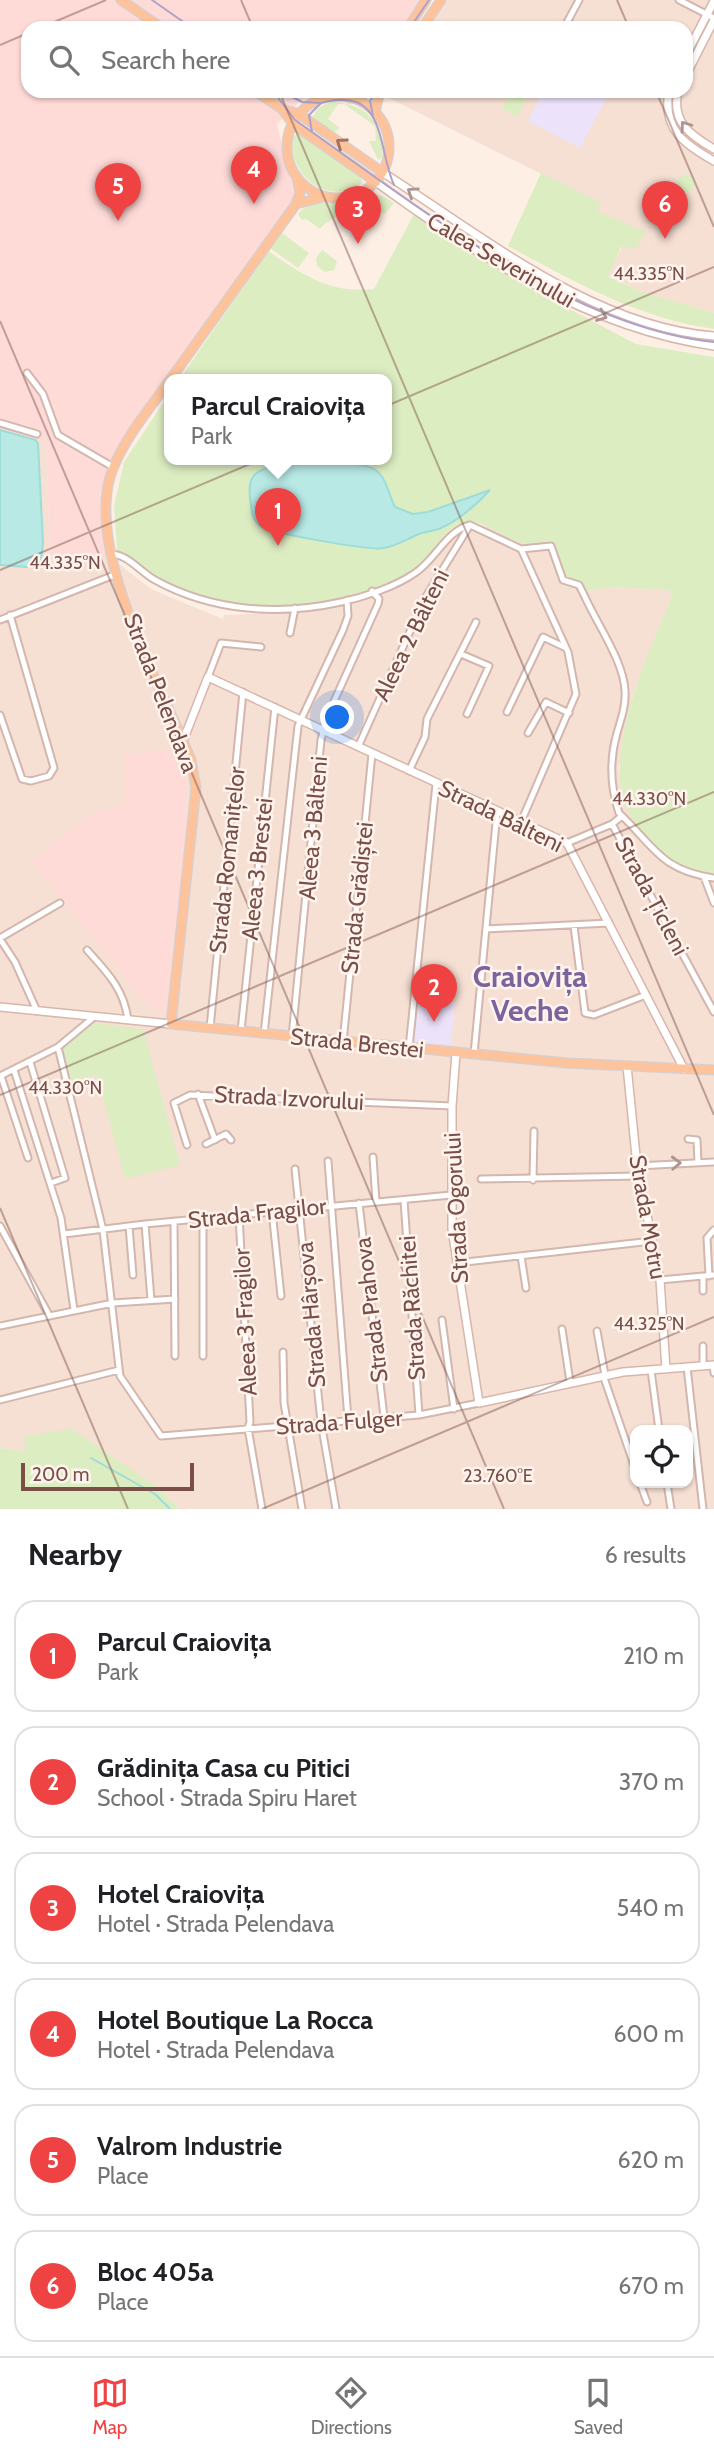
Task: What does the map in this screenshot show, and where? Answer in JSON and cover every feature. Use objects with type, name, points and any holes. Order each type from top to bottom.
[{"type":"main road","points":[[121,0],[152,21]]},
{"type":"main road","points":[[412,21],[426,0]]},
{"type":"main road","points":[[428,21],[440,0]]},
{"type":"main road","name":"Calea Severinului","points":[[266,98],[282,109],[299,114],[382,172]]},
{"type":"main road","points":[[350,98],[375,113],[382,122],[389,144],[382,172],[376,182],[350,197],[325,197],[296,204],[300,193],[287,151],[293,124],[299,114],[323,99],[350,98]]},
{"type":"main road","points":[[375,113],[378,98]]},
{"type":"main road","name":"Calea Severinului","points":[[282,109],[293,124],[376,182]]},
{"type":"main road","points":[[297,178],[313,192],[325,197]]},
{"type":"main road","name":"Strada Pelendava","points":[[174,374],[296,204]]},
{"type":"main road","name":"Strada Pelendava","points":[[164,389],[113,467],[105,515],[114,575],[183,741],[196,788],[171,1024]]},
{"type":"main road","name":"Strada Brestei","points":[[171,1024],[456,1053],[714,1070]]},
{"type":"street","points":[[568,21],[579,0]]},
{"type":"street","points":[[679,0],[712,18]]},
{"type":"street","points":[[693,60],[712,18],[714,1]]},
{"type":"street","points":[[693,45],[712,18]]},
{"type":"street","points":[[668,98],[671,127],[682,141],[714,160]]},
{"type":"street","points":[[677,98],[679,121],[687,131],[714,149]]},
{"type":"street","points":[[667,107],[676,107]]},
{"type":"street","name":"Calea Severinului","points":[[382,172],[503,251],[587,298],[667,328],[714,335]]},
{"type":"street","name":"Calea Severinului","points":[[376,182],[482,253],[558,298],[655,335],[714,346]]},
{"type":"street","points":[[27,373],[43,394],[58,435],[113,467]]},
{"type":"street","points":[[0,423],[37,433]]},
{"type":"street","points":[[109,554],[122,556],[152,579],[205,603],[230,607],[295,608],[348,600],[415,574],[455,531],[470,525],[521,549],[551,546],[563,580],[579,585],[623,679],[623,715],[612,751],[611,770],[611,790],[622,816],[628,818],[641,838],[677,870],[714,878]]},
{"type":"street","name":"Aleea 2 Bâlteni","points":[[358,747],[425,598],[470,525]]},
{"type":"street","points":[[521,549],[566,649],[576,694],[521,822]]},
{"type":"street","points":[[0,620],[114,575]]},
{"type":"street","name":"Aleea 3 Bâlteni","points":[[292,1037],[323,730],[379,599],[372,591]]},
{"type":"street","points":[[264,1034],[301,720],[343,630],[348,616],[348,600]]},
{"type":"street","points":[[290,633],[295,608]]},
{"type":"street","points":[[0,715],[22,779],[31,781],[49,776],[54,768],[10,615]]},
{"type":"street","points":[[409,771],[423,743],[427,719],[476,622]]},
{"type":"street","points":[[507,712],[543,637],[566,649]]},
{"type":"street","points":[[183,741],[221,643],[261,647]]},
{"type":"street","points":[[461,654],[489,666],[467,714]]},
{"type":"street","name":"Strada Bâlteni","points":[[208,677],[497,813],[567,843],[684,1069]]},
{"type":"street","name":"Strada Romanițelor","points":[[210,1028],[243,692]]},
{"type":"street","points":[[528,733],[546,702],[569,713]]},
{"type":"street","name":"Aleea 3 Brestei","points":[[241,1031],[275,707]]},
{"type":"street","name":"Strada Grădiștei","points":[[343,1042],[372,754]]},
{"type":"street","points":[[409,1048],[436,784]]},
{"type":"street","points":[[474,1054],[497,813]]},
{"type":"street","points":[[612,824],[622,816]]},
{"type":"street","name":"Strada Țicleni","points":[[567,843],[612,824],[714,1012]]},
{"type":"street","points":[[704,877],[714,903]]},
{"type":"street","points":[[37,1011],[15,962],[0,938],[60,903]]},
{"type":"street","points":[[486,929],[609,923]]},
{"type":"street","points":[[574,926],[585,1013],[594,1015],[646,995]]},
{"type":"street","points":[[87,950],[119,988],[125,1000],[128,1020]]},
{"type":"street","name":"Strada Brestei","points":[[0,1007],[171,1024]]},
{"type":"street","points":[[29,1158],[0,1076],[58,1047],[94,1017]]},
{"type":"street","points":[[0,1400],[119,1370],[103,1230],[58,1047]]},
{"type":"street","name":"Strada Ogorului","points":[[456,1053],[452,1106],[451,1195],[456,1264],[479,1403]]},
{"type":"street","points":[[30,1062],[65,1178],[51,1183]]},
{"type":"street","name":"Strada Motru","points":[[627,1066],[637,1166],[660,1280],[666,1369]]},
{"type":"street","points":[[14,1070],[51,1183],[64,1234],[74,1310]]},
{"type":"street","points":[[198,1094],[215,1140]]},
{"type":"street","name":"Strada Izvorului","points":[[187,1145],[174,1101],[198,1094],[452,1106]]},
{"type":"street","points":[[533,1180],[534,1132]]},
{"type":"street","points":[[206,1144],[226,1134],[231,1140]]},
{"type":"street","points":[[688,1139],[696,1140],[698,1163]]},
{"type":"street","points":[[373,1157],[376,1202]]},
{"type":"street","points":[[328,1161],[348,1419]]},
{"type":"street","points":[[637,1166],[714,1162]]},
{"type":"street","name":"Strada Hârșova","points":[[295,1169],[321,1422],[336,1509]]},
{"type":"street","points":[[481,1179],[639,1177]]},
{"type":"street","name":"Strada Fragilor","points":[[64,1234],[145,1223],[451,1195]]},
{"type":"street","name":"Strada Răchitei","points":[[404,1200],[419,1415]]},
{"type":"street","name":"Strada Prahova","points":[[359,1203],[384,1417]]},
{"type":"street","points":[[272,1211],[281,1296]]},
{"type":"street","name":"Aleea 3 Fragilor","points":[[239,1215],[250,1422],[248,1428],[262,1509]]},
{"type":"street","points":[[203,1218],[203,1356]]},
{"type":"street","points":[[174,1221],[175,1356]]},
{"type":"street","points":[[145,1223],[151,1300]]},
{"type":"street","points":[[0,1226],[49,1315]]},
{"type":"street","points":[[129,1226],[133,1275]]},
{"type":"street","points":[[703,1291],[708,1276],[707,1238],[714,1230]]},
{"type":"street","points":[[456,1264],[652,1241]]},
{"type":"street","points":[[521,1256],[526,1288]]},
{"type":"street","points":[[660,1280],[708,1276]]},
{"type":"street","points":[[0,1326],[113,1303],[175,1299]]},
{"type":"street","points":[[442,1320],[454,1409]]},
{"type":"street","points":[[562,1329],[570,1382]]},
{"type":"street","points":[[597,1331],[604,1375],[630,1453]]},
{"type":"street","points":[[703,1346],[704,1366]]},
{"type":"street","points":[[283,1352],[288,1425],[302,1509]]},
{"type":"street","points":[[714,1365],[714,1373]]},
{"type":"street","name":"Strada Fulger","points":[[119,1370],[120,1376],[160,1436],[419,1415],[604,1375],[714,1365]]},
{"type":"street","points":[[687,1367],[703,1509]]},
{"type":"street","points":[[651,1370],[658,1425]]},
{"type":"street","points":[[642,1488],[647,1502]]},
{"type":"street","points":[[668,1488],[671,1509]]},
{"type":"shaded area","points":[[0,0],[423,0],[409,21],[21,21],[21,98],[303,98],[277,124],[295,197],[176,374],[164,374],[164,391],[113,467],[107,494],[110,557],[50,560],[46,441],[0,420]]},
{"type":"shaded area","points":[[447,0],[714,0],[714,313],[640,291],[607,275],[622,247],[646,233],[596,211],[600,203],[389,98],[693,98],[693,21],[433,21]]},
{"type":"shaded area","points":[[540,98],[606,98],[580,148],[528,121]]},
{"type":"shaded area","points":[[0,420],[46,440],[50,560],[110,557],[151,589],[223,619],[224,615],[299,612],[392,580],[413,571],[463,522],[489,527],[518,542],[552,541],[559,564],[587,591],[613,587],[668,590],[672,595],[633,695],[619,767],[622,799],[709,875],[714,875],[714,1509],[180,1509],[159,1488],[25,1451],[0,1448]]},
{"type":"shaded area","points":[[178,748],[188,795],[187,823],[166,1011],[151,1009],[31,861],[84,819],[96,812],[124,806],[126,755]]},
{"type":"shaded area","points":[[419,987],[440,989],[439,1002],[455,1003],[451,1045],[413,1041]]},
{"type":"green space","points":[[508,98],[526,98],[517,117],[502,109]]},
{"type":"green space","points":[[330,102],[342,103],[353,106],[370,116],[381,134],[382,158],[378,160],[369,141],[376,141],[375,126],[344,104],[338,104],[328,119],[340,128],[334,132],[313,117],[318,108]]},
{"type":"green space","points":[[297,133],[361,178],[362,183],[349,190],[336,192],[312,184],[296,164],[293,137]]},
{"type":"green space","points":[[541,173],[601,203],[597,211],[646,232],[635,249],[621,247],[608,276],[640,291],[714,313],[714,329],[659,316],[608,297],[508,246]]},
{"type":"green space","points":[[686,174],[692,177],[695,183],[692,189],[686,192],[680,189],[677,183],[680,177]]},
{"type":"green space","points":[[370,194],[383,196],[394,203],[385,214],[359,210],[341,214],[320,229],[306,219],[302,220],[298,214],[313,204],[341,202]]},
{"type":"green space","points":[[414,214],[554,301],[636,344],[714,357],[714,875],[683,866],[653,843],[631,817],[622,796],[620,772],[626,720],[672,595],[668,590],[613,587],[587,591],[583,584],[564,574],[552,541],[520,542],[475,522],[461,523],[447,532],[418,566],[391,582],[339,599],[282,607],[228,605],[205,600],[159,578],[117,550],[114,506],[124,462],[164,402],[164,465],[392,465],[392,374],[183,374],[268,251],[305,275],[330,286],[374,289]]},
{"type":"green space","points":[[282,233],[309,253],[298,268],[270,248]]},
{"type":"green space","points":[[322,250],[337,261],[334,270],[325,272],[317,266],[316,258]]},
{"type":"green space","points":[[94,1023],[143,1029],[180,1165],[125,1179],[97,1075],[70,1082],[61,1048]]},
{"type":"green space","points":[[72,1429],[159,1488],[180,1509],[0,1509],[0,1448],[25,1451],[24,1436]]},
{"type":"water","points":[[0,430],[36,440],[38,444],[43,543],[41,561],[27,567],[0,565]]},
{"type":"water","points":[[274,465],[368,467],[378,472],[385,481],[395,507],[413,514],[428,512],[490,490],[453,522],[397,544],[375,548],[299,537],[259,525],[252,511],[250,485],[255,474]]},
{"type":"waterway","points":[[91,1458],[155,1494],[170,1509]]},
{"type":"tram line","points":[[152,0],[182,21]]},
{"type":"tram line","points":[[415,21],[429,0]]},
{"type":"tram line","points":[[278,98],[295,120],[390,188],[441,223],[548,287],[604,313],[659,332],[714,342]]},
{"type":"tram line","points":[[294,98],[302,102],[321,103]]},
{"type":"tram line","points":[[372,98],[373,116]]},
{"type":"tram line","points":[[312,132],[309,115],[321,103],[342,100],[358,103],[369,111],[376,123],[394,185]]},
{"type":"place","name":"Hotel Boutique La Rocca","points":[[254,204]]},
{"type":"place","name":"Valrom Industrie","points":[[118,221]]},
{"type":"place","name":"Bloc 405a","points":[[665,239]]},
{"type":"place","name":"Hotel Craiovița","points":[[358,244]]},
{"type":"place","name":"Parcul Craiovița","points":[[278,546]]},
{"type":"place","name":"Grădinița Casa cu Pitici","points":[[434,1022]]},
{"type":"district","name":"Craiovița Veche","points":[[530,994]]}]
